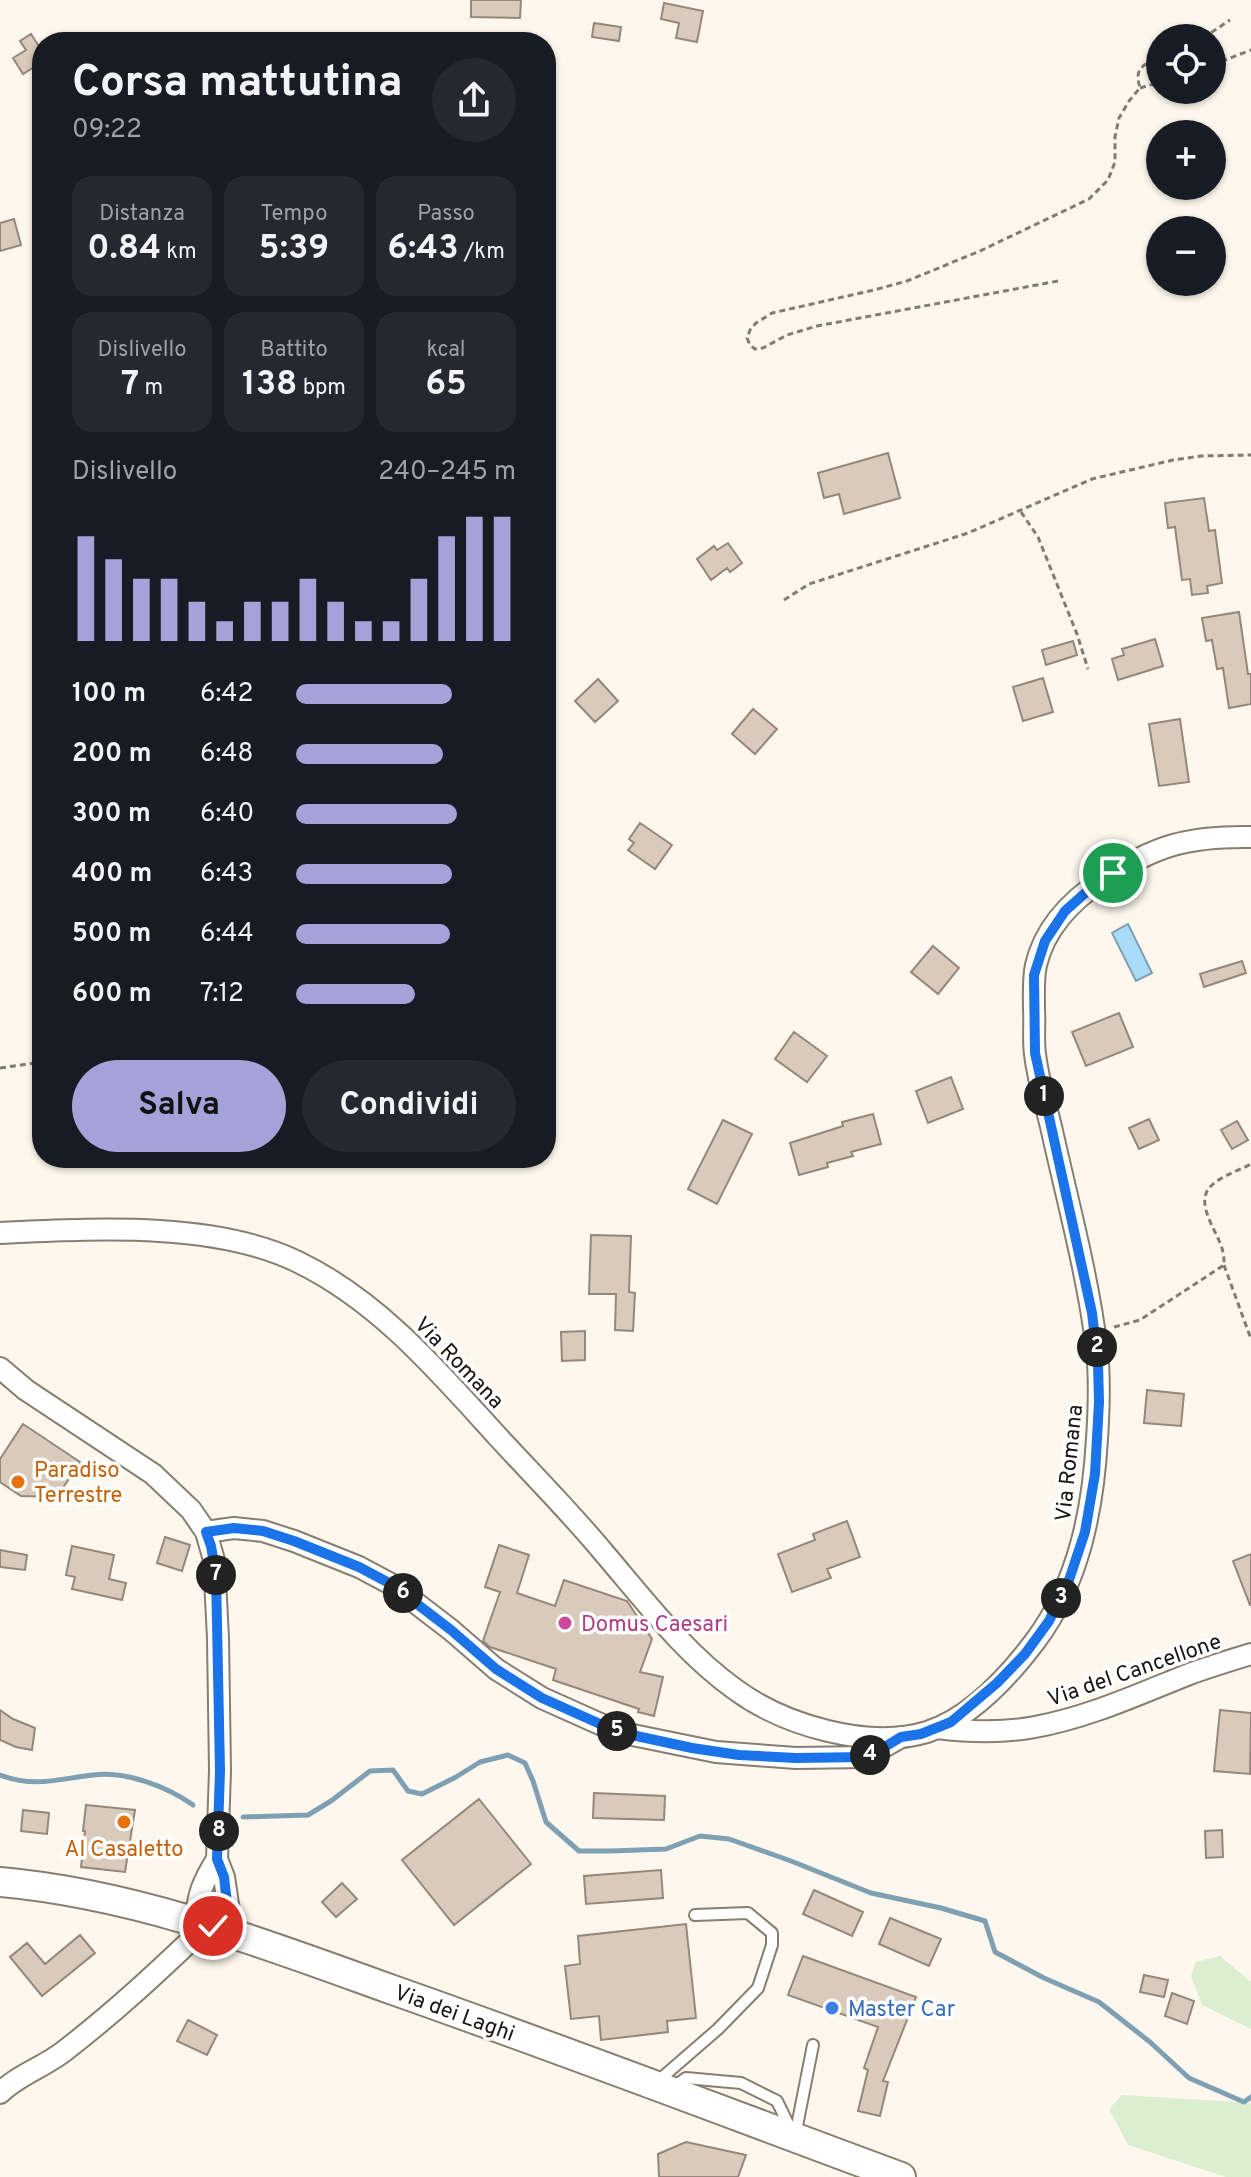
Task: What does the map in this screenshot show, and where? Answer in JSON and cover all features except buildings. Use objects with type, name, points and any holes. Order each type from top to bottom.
[{"type":"main road","name":"Via dei Laghi","points":[[0,1882],[115,1899],[216,1922],[901,2177]]},
{"type":"street","name":"Via Romana","points":[[0,1233],[120,1230],[188,1234],[260,1247],[316,1271],[378,1314],[413,1347],[593,1540],[668,1629],[725,1681],[763,1708],[800,1723],[861,1736],[921,1734],[962,1714],[997,1683],[1034,1643],[1056,1609],[1075,1564],[1085,1532],[1095,1474],[1100,1381],[1094,1329],[1035,1053],[1034,975],[1039,955],[1065,911],[1093,886],[1133,861],[1165,846],[1193,839],[1251,837]]},
{"type":"street","points":[[0,1368],[26,1390],[153,1474],[191,1510],[206,1532],[216,1575],[220,1771],[217,1859],[224,1877],[216,1922],[106,2018],[55,2058],[17,2079],[0,2093]]},
{"type":"street","points":[[206,1532],[234,1528],[263,1531],[359,1567],[391,1584],[496,1669],[542,1698],[618,1732],[716,1752],[796,1758],[866,1757],[901,1737]]},
{"type":"street","name":"Via del Cancellone","points":[[937,1728],[986,1732],[1047,1725],[1251,1654]]},
{"type":"street","points":[[216,1922],[197,1906],[200,1890],[217,1859]]},
{"type":"street","points":[[168,1913],[200,1890]]},
{"type":"lane","points":[[660,2087],[758,1988],[772,1945],[772,1933],[748,1913],[695,1915]]},
{"type":"lane","points":[[795,2137],[813,2045]]},
{"type":"path","points":[[1224,24],[1230,20]]},
{"type":"path","points":[[1226,60],[1251,50]]},
{"type":"path","points":[[1140,88],[1137,78],[1139,70],[1146,64]]},
{"type":"path","points":[[1058,281],[817,326],[787,335],[763,348],[755,349],[747,338],[756,323],[772,313],[896,284],[942,268],[1089,199],[1108,180],[1115,162],[1119,118],[1140,88],[1146,86]]},
{"type":"path","points":[[784,600],[809,584],[968,533],[1072,487],[1158,463],[1201,456],[1251,455]]},
{"type":"path","points":[[1021,512],[1038,537],[1088,669]]},
{"type":"path","points":[[0,1068],[32,1063]]},
{"type":"path","points":[[1251,1164],[1213,1183],[1204,1199],[1251,1339]]},
{"type":"path","points":[[1094,1329],[1140,1320],[1224,1265]]},
{"type":"green space","points":[[1220,1956],[1251,1982],[1251,2029],[1202,2005],[1191,1976],[1196,1962]]},
{"type":"green space","points":[[1122,2095],[1251,2103],[1251,2177],[1226,2177],[1128,2145],[1109,2109]]},
{"type":"water","points":[[1128,924],[1152,973],[1136,981],[1112,933]]},
{"type":"waterway","points":[[243,1817],[308,1815],[370,1771],[393,1770],[408,1791],[422,1794],[480,1762],[508,1755],[525,1763],[546,1822],[579,1851],[666,1849],[700,1836],[729,1839],[871,1893],[985,1921],[995,1952],[1099,2002],[1189,2078],[1244,2102],[1251,2097]]},
{"type":"waterway","points":[[0,1775],[36,1782],[119,1775],[158,1786],[193,1805]]},
{"type":"place","name":"Paradiso Terrestre","points":[[18,1482]]},
{"type":"place","name":"Domus Caesari","points":[[565,1623]]},
{"type":"place","name":"Al Casaletto","points":[[124,1822]]},
{"type":"place","name":"Master Car","points":[[832,2008]]},
{"type":"route","points":[[213,1926],[227,1903],[224,1877],[217,1859],[220,1771],[216,1575],[206,1532],[234,1528],[263,1531],[359,1567],[391,1584],[496,1669],[542,1698],[618,1732],[716,1752],[765,1757],[866,1757],[901,1737],[921,1734],[951,1722],[979,1701],[1025,1654],[1056,1609],[1085,1532],[1095,1474],[1100,1381],[1092,1313],[1035,1053],[1034,975],[1039,955],[1055,923],[1079,897],[1113,873]]}]
